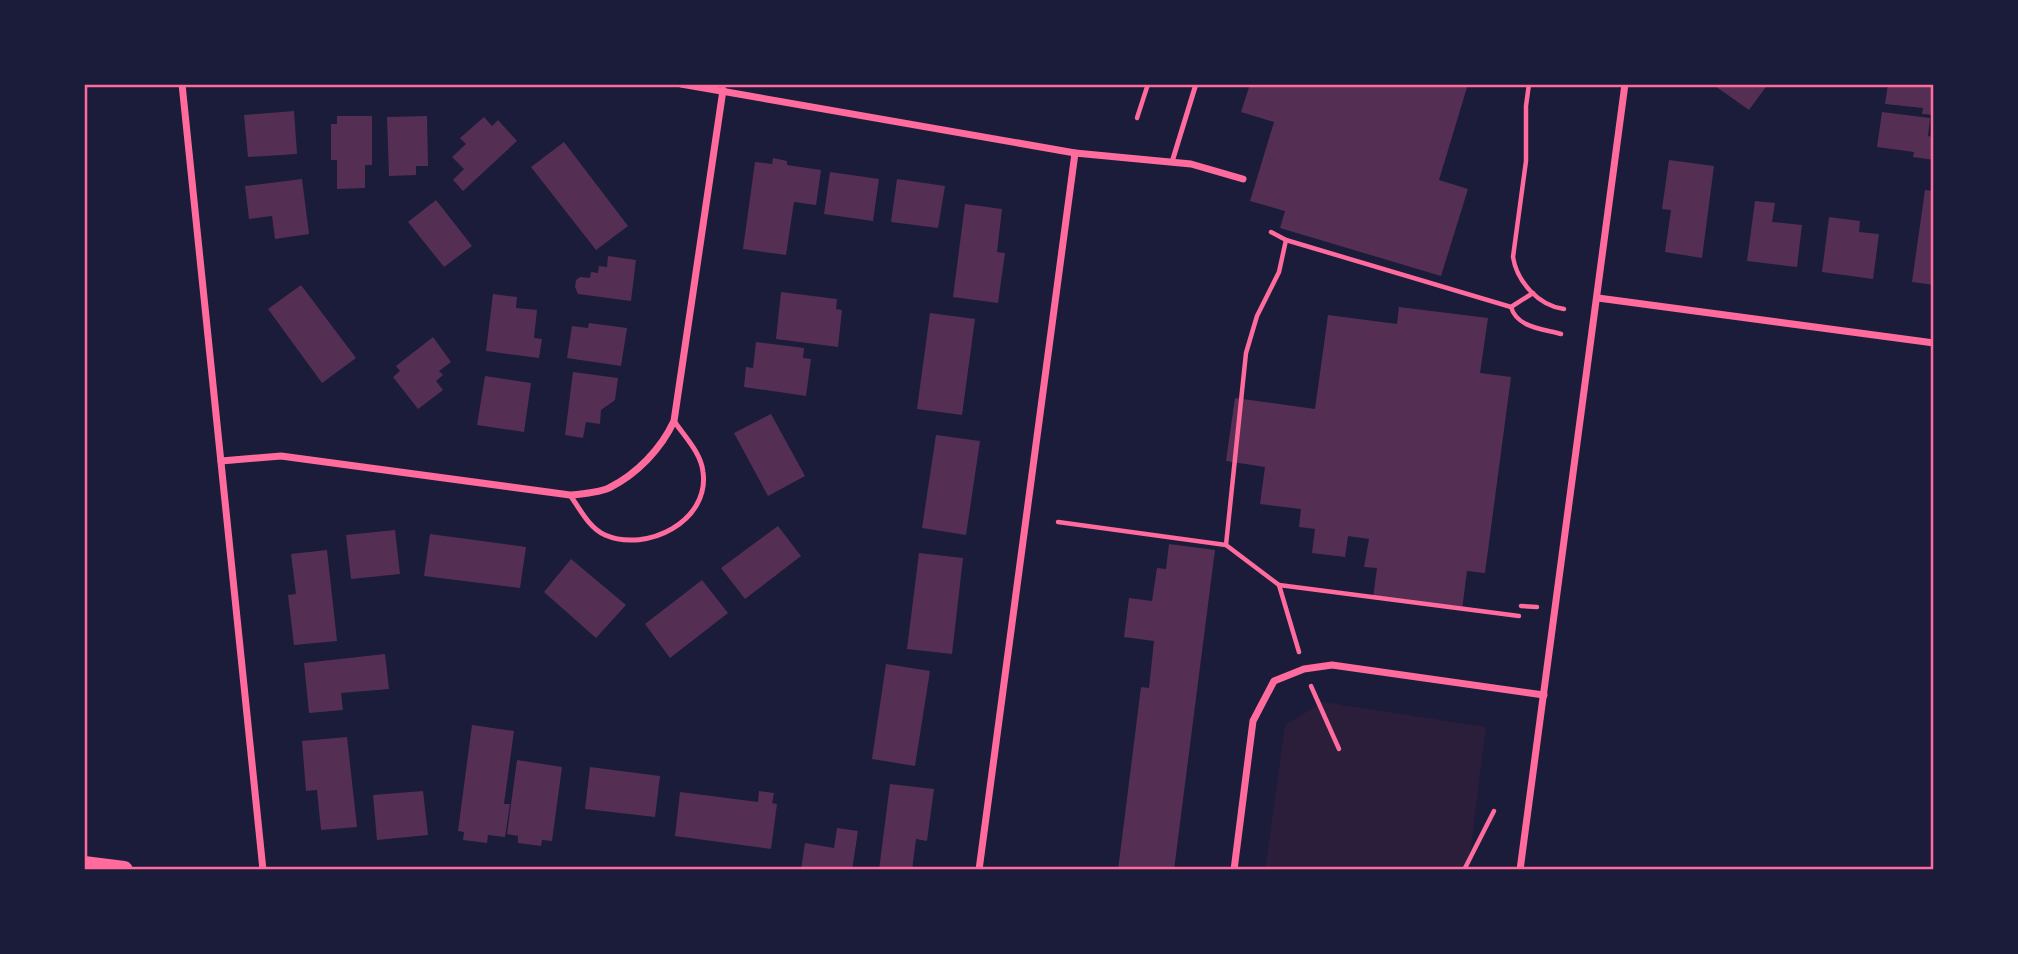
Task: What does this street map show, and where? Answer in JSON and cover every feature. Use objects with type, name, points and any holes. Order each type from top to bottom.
[{"type":"main road","points":[[84,865],[124,870]]},
{"type":"street","points":[[182,84],[263,870]]},
{"type":"street","points":[[681,84],[1075,153],[1191,164],[1243,179]]},
{"type":"street","points":[[1520,870],[1625,84]]},
{"type":"street","points":[[221,461],[281,456],[570,495],[592,493],[625,478],[660,447],[674,421],[723,90]]},
{"type":"street","points":[[979,870],[1075,153]]},
{"type":"street","points":[[1598,298],[1934,343]]},
{"type":"street","points":[[1234,870],[1252,721],[1274,681],[1304,669],[1332,665],[1544,695]]},
{"type":"lane","points":[[1172,162],[1196,84]]},
{"type":"lane","points":[[570,495],[589,523],[603,535],[637,541],[656,538],[668,530],[699,505],[704,482],[699,457],[674,421]]},
{"type":"path","points":[[1137,118],[1149,84]]},
{"type":"path","points":[[1529,84],[1526,106],[1526,161],[1513,257],[1515,269],[1533,293],[1551,307],[1564,309]]},
{"type":"path","points":[[1271,232],[1286,240],[1511,307],[1517,319],[1561,334]]},
{"type":"path","points":[[1226,545],[1246,353],[1257,316],[1279,272],[1286,240]]},
{"type":"path","points":[[1511,307],[1533,293]]},
{"type":"path","points":[[1058,522],[1226,545],[1279,585],[1519,616]]},
{"type":"path","points":[[1279,585],[1304,669],[1339,749]]},
{"type":"path","points":[[1464,870],[1494,811]]},
{"type":"shaded area","points":[[1323,702],[1486,727],[1468,870],[1265,870],[1285,725]]},
{"type":"building","points":[[1250,84],[1468,84],[1439,180],[1468,189],[1441,276],[1280,228],[1285,211],[1250,201],[1274,122],[1241,112]]},
{"type":"building","points":[[1768,84],[1749,110],[1715,86]]},
{"type":"building","points":[[1888,84],[1934,84],[1934,115],[1922,114],[1923,108],[1885,104]]},
{"type":"building","points":[[294,111],[297,154],[248,157],[244,115]]},
{"type":"building","points":[[1882,112],[1930,118],[1928,136],[1934,137],[1934,160],[1913,157],[1914,152],[1877,147]]},
{"type":"building","points":[[337,116],[372,116],[372,165],[365,165],[365,188],[337,189],[337,160],[331,160],[331,124],[337,124]]},
{"type":"building","points":[[427,116],[428,166],[416,166],[416,175],[389,176],[387,117]]},
{"type":"building","points":[[484,117],[492,126],[498,120],[517,141],[463,191],[453,180],[464,169],[452,157],[466,144],[460,138]]},
{"type":"building","points":[[564,142],[628,226],[596,250],[531,167]]},
{"type":"building","points":[[773,158],[787,161],[787,165],[821,170],[816,205],[794,202],[786,255],[743,249],[755,162],[772,164]]},
{"type":"building","points":[[1669,160],[1714,166],[1702,258],[1665,252],[1671,210],[1662,209]]},
{"type":"building","points":[[830,172],[879,179],[873,221],[824,214]]},
{"type":"building","points":[[302,179],[309,234],[275,239],[272,216],[249,219],[245,186]]},
{"type":"building","points":[[897,179],[945,186],[938,228],[891,222]]},
{"type":"building","points":[[1925,190],[1934,191],[1934,285],[1912,282]]},
{"type":"building","points":[[436,200],[472,246],[444,267],[408,222]]},
{"type":"building","points":[[1755,201],[1775,203],[1772,222],[1802,225],[1797,267],[1747,261]]},
{"type":"building","points":[[965,204],[1002,209],[997,252],[1005,253],[998,303],[953,297]]},
{"type":"building","points":[[1829,217],[1860,221],[1859,232],[1879,234],[1873,279],[1822,272]]},
{"type":"building","points":[[608,256],[636,260],[631,301],[578,294],[576,280],[580,277],[590,278],[591,272],[598,273],[599,266],[607,267]]},
{"type":"building","points":[[301,285],[356,358],[322,383],[268,309]]},
{"type":"building","points":[[781,292],[837,299],[836,309],[842,310],[838,347],[776,339]]},
{"type":"building","points":[[493,294],[517,297],[516,308],[537,310],[534,338],[542,339],[539,358],[486,351]]},
{"type":"building","points":[[1399,307],[1488,318],[1480,373],[1511,377],[1485,573],[1467,571],[1462,610],[1373,598],[1377,568],[1364,567],[1369,539],[1348,536],[1345,557],[1312,553],[1315,529],[1299,527],[1301,509],[1260,504],[1265,467],[1226,461],[1235,398],[1315,409],[1328,315],[1397,324]]},
{"type":"building","points":[[930,313],[975,319],[962,415],[917,409]]},
{"type":"building","points":[[589,323],[627,328],[621,366],[567,358],[572,326],[588,328]]},
{"type":"building","points":[[433,337],[451,362],[439,371],[443,375],[436,381],[443,390],[418,409],[393,377],[400,371],[396,366]]},
{"type":"building","points":[[756,342],[804,348],[803,358],[811,359],[806,396],[744,387],[746,367],[753,368]]},
{"type":"building","points":[[573,372],[618,378],[615,400],[601,410],[600,424],[586,422],[583,438],[565,435]]},
{"type":"building","points":[[485,376],[531,383],[524,432],[477,425]]},
{"type":"building","points":[[771,414],[805,476],[768,496],[734,433]]},
{"type":"building","points":[[936,435],[980,441],[966,535],[922,528]]},
{"type":"building","points":[[778,526],[801,556],[745,599],[721,568]]},
{"type":"building","points":[[395,530],[400,574],[351,579],[346,535]]},
{"type":"building","points":[[430,534],[526,547],[520,588],[424,576]]},
{"type":"building","points":[[1169,544],[1215,550],[1174,870],[1118,870],[1141,687],[1149,688],[1154,641],[1124,637],[1129,598],[1152,601],[1157,568],[1166,569]]},
{"type":"building","points":[[327,550],[337,641],[294,645],[288,595],[296,594],[291,554]]},
{"type":"building","points":[[919,553],[963,558],[952,654],[907,649]]},
{"type":"building","points":[[571,559],[626,605],[596,638],[544,592]]},
{"type":"building","points":[[702,580],[728,613],[670,658],[645,624]]},
{"type":"building","points":[[385,654],[389,689],[341,693],[343,710],[309,713],[304,663]]},
{"type":"building","points":[[886,664],[930,671],[915,766],[872,759]]},
{"type":"building","points":[[472,725],[514,731],[504,804],[510,804],[505,837],[488,835],[487,843],[463,840],[464,832],[458,831]]},
{"type":"building","points":[[347,737],[357,827],[321,830],[317,790],[306,791],[302,741]]},
{"type":"building","points":[[517,760],[562,767],[552,841],[542,840],[541,846],[518,843],[518,836],[507,834]]},
{"type":"building","points":[[590,767],[660,776],[655,817],[585,809]]},
{"type":"building","points":[[890,784],[934,789],[927,841],[916,839],[912,870],[879,870]]},
{"type":"building","points":[[423,791],[428,835],[377,840],[373,795]]},
{"type":"building","points":[[759,791],[774,793],[772,803],[777,804],[771,849],[675,836],[680,792],[758,802]]},
{"type":"building","points":[[837,828],[858,831],[852,870],[801,870],[805,843],[834,848]]}]
